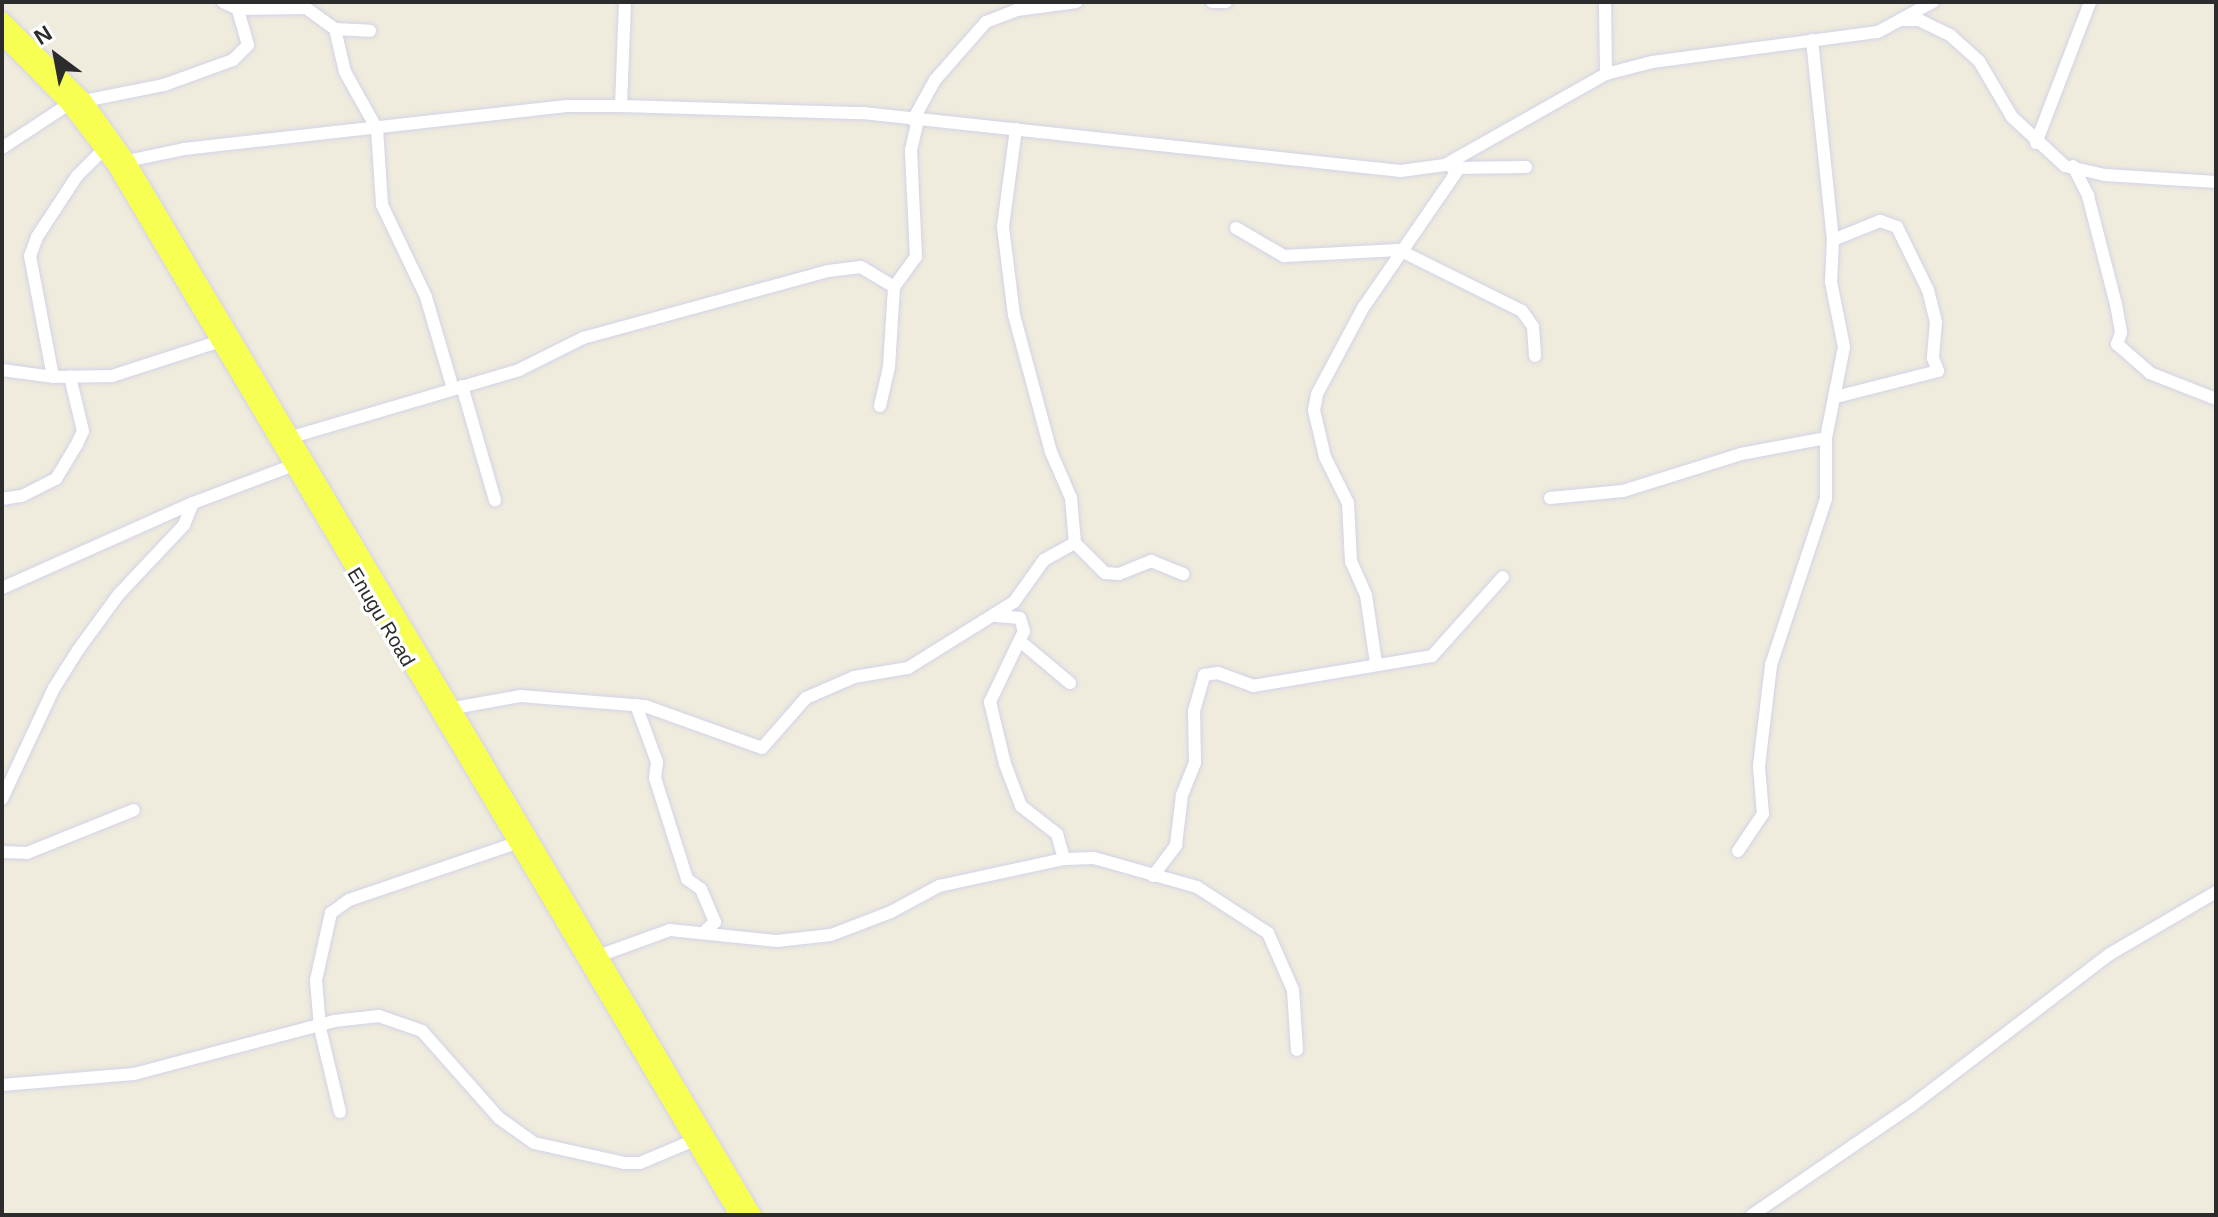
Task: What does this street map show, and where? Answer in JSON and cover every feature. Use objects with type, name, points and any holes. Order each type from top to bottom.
[{"type":"main road","points":[[2,20],[127,161],[753,1215]]},
{"type":"main road","name":"Enugu Road","points":[[2,36],[77,102],[738,1215]]},
{"type":"street","points":[[223,2],[238,9],[306,8],[335,29],[370,31]]},
{"type":"street","points":[[621,106],[625,2]]},
{"type":"street","points":[[880,406],[890,353],[894,287],[916,257],[911,150],[916,120],[935,80],[986,22],[1017,10],[1076,2]]},
{"type":"street","points":[[1212,2],[1226,2]]},
{"type":"street","points":[[1605,2],[1606,74]]},
{"type":"street","points":[[1376,663],[1366,595],[1351,562],[1348,503],[1325,457],[1314,410],[1322,384],[1399,250],[1451,168],[1606,74],[1878,32],[1933,2]]},
{"type":"street","points":[[2036,143],[2090,2]]},
{"type":"street","points":[[3,146],[77,102],[164,85],[233,60],[248,45],[238,9]]},
{"type":"street","points":[[1898,21],[1919,20],[1950,35],[1979,61],[1981,73],[2036,143],[2065,166],[2105,175],[2216,182]]},
{"type":"street","points":[[335,29],[345,72],[377,129],[382,205],[426,297],[495,500]]},
{"type":"street","points":[[1738,851],[1763,814],[1759,766],[1771,665],[1826,499],[1826,438],[1844,347],[1831,282],[1833,240],[1812,40]]},
{"type":"street","points":[[127,161],[184,149],[567,106],[621,106],[748,107],[916,120],[1352,168],[1401,171],[1526,167]]},
{"type":"street","points":[[1016,129],[1003,227],[1014,315],[1051,452],[1071,498],[1075,543],[1105,573],[1119,574],[1151,561],[1184,574]]},
{"type":"street","points":[[53,377],[30,256],[77,176],[104,149]]},
{"type":"street","points":[[2073,166],[2088,196],[2116,304],[2121,333],[2117,344],[2150,373],[2216,399]]},
{"type":"street","points":[[1833,240],[1880,221],[1897,227],[1928,290],[1936,322],[1933,358],[1938,371],[1836,397]]},
{"type":"street","points":[[1236,228],[1284,256],[1399,250],[1522,311],[1533,327],[1535,356]]},
{"type":"street","points":[[292,437],[519,370],[583,338],[828,271],[861,267],[894,287]]},
{"type":"street","points":[[2,370],[53,377],[112,376],[217,342]]},
{"type":"street","points":[[2,499],[22,496],[56,479],[77,444],[83,431],[70,377]]},
{"type":"street","points":[[1550,498],[1623,491],[1741,454],[1826,438]]},
{"type":"street","points":[[2,588],[125,537],[193,503],[291,466]]},
{"type":"street","points":[[2,799],[54,688],[78,650],[119,594],[184,525],[193,503]]},
{"type":"street","points":[[454,708],[521,696],[636,705],[762,748],[792,709],[818,691],[854,677],[908,668],[1014,602],[1044,560],[1075,543]]},
{"type":"street","points":[[1153,876],[1176,845],[1182,795],[1195,762],[1194,711],[1204,675],[1218,673],[1253,686],[1435,654],[1503,577]]},
{"type":"street","points":[[990,618],[1020,618],[1021,642],[990,702],[1021,806],[1057,834],[1064,859]]},
{"type":"street","points":[[1021,642],[1070,683]]},
{"type":"street","points":[[636,705],[657,762],[655,778],[687,879],[708,900],[715,922],[706,930]]},
{"type":"street","points":[[2,852],[27,853],[134,810]]},
{"type":"street","points":[[340,1112],[320,1028],[316,980],[331,913],[349,900],[516,843]]},
{"type":"street","points":[[601,955],[670,930],[706,930],[777,941],[831,935],[891,912],[939,886],[1064,859],[1094,858],[1197,887],[1268,933],[1293,990],[1297,1050]]},
{"type":"street","points":[[1752,1215],[1911,1106],[2110,954],[2216,892]]},
{"type":"street","points":[[2,1085],[134,1074],[320,1028],[334,1021],[379,1016],[410,1024],[510,1128],[553,1149],[640,1163],[692,1141]]}]
